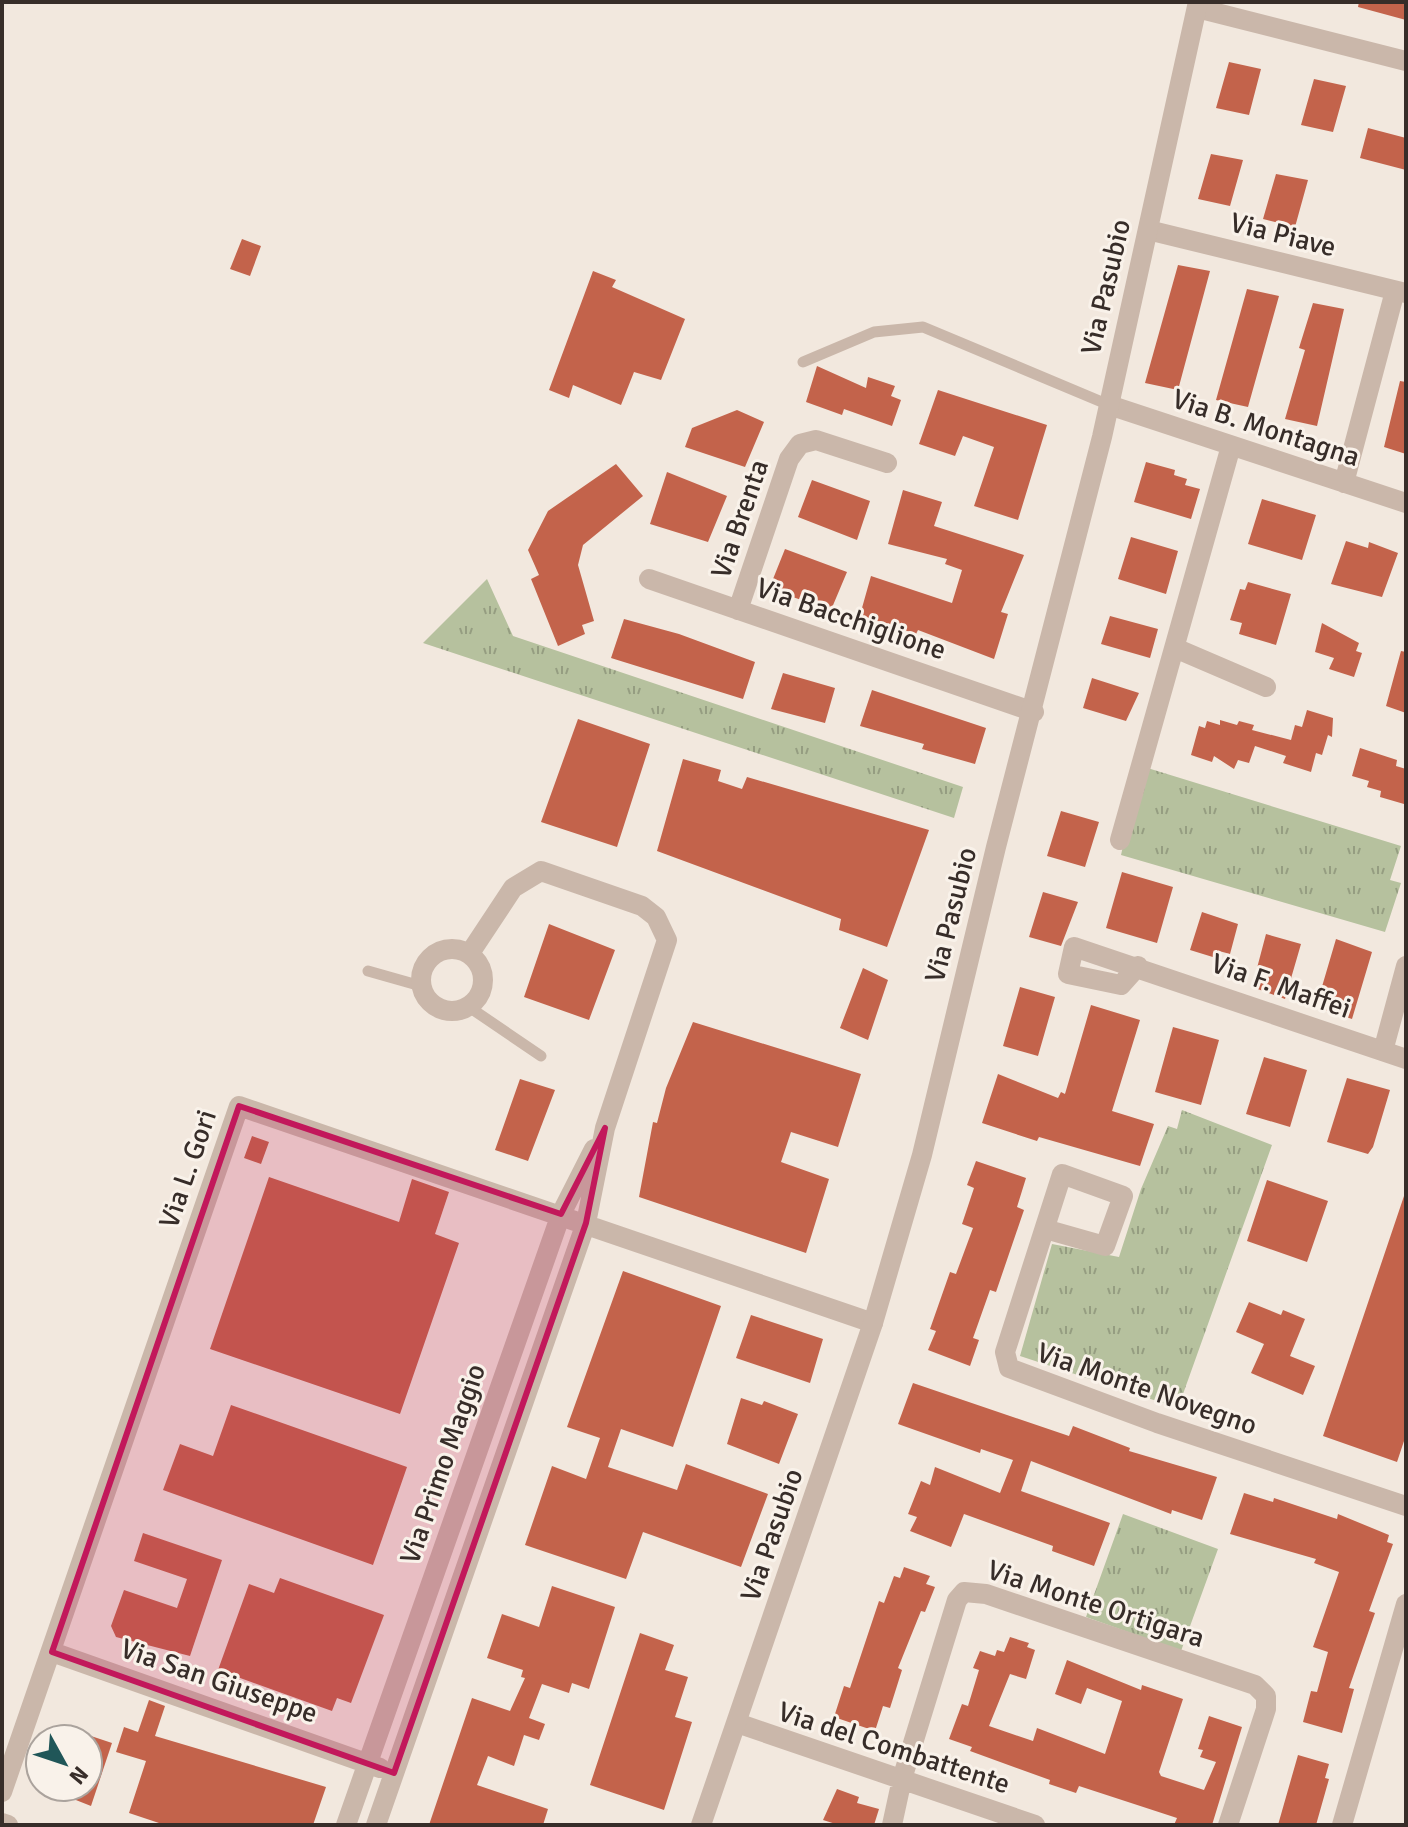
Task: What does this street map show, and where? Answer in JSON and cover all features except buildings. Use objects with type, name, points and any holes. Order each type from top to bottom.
[{"type":"street","points":[[1198,5],[1406,61]]},
{"type":"street","name":"Via Pasubio","points":[[701,1825],[873,1323],[922,1155],[996,847],[1034,712],[1109,405],[1198,5]]},
{"type":"street","name":"Via Piave","points":[[1148,230],[1401,292]]},
{"type":"street","points":[[1344,483],[1401,292]]},
{"type":"street","name":"Via B. Montagna","points":[[1109,405],[1406,503]]},
{"type":"street","name":"Via Brenta","points":[[738,610],[789,459],[800,444],[816,440],[887,463]]},
{"type":"street","points":[[1120,840],[1231,446]]},
{"type":"street","name":"Via Bacchiglione","points":[[649,579],[1034,712]]},
{"type":"street","points":[[1175,648],[1266,687]]},
{"type":"street","name":"Via Primo Maggio","points":[[376,1825],[586,1223],[605,1128],[667,940],[656,917],[642,906],[541,871],[513,888],[470,953]]},
{"type":"street","points":[[455,948],[470,953],[484,974],[478,998],[460,1011],[440,1009],[425,996],[421,971],[429,958],[441,950],[455,948]]},
{"type":"street","name":"Via F. Maffei","points":[[1138,966],[1406,1059]]},
{"type":"street","points":[[1383,1051],[1406,966]]},
{"type":"street","name":"Via L. Gori","points":[[2,1792],[239,1106],[873,1323]]},
{"type":"street","name":"Via Primo Maggio","points":[[346,1825],[561,1214],[605,1128]]},
{"type":"street","name":"Via Monte Novegno","points":[[1045,1229],[1005,1352],[1009,1368],[1157,1423],[1406,1506]]},
{"type":"street","points":[[483,1436],[509,1446]]},
{"type":"street","name":"Via Monte Ortigara","points":[[902,1779],[957,1600],[964,1592],[986,1594],[1255,1685],[1266,1696],[1266,1709],[1228,1825]]},
{"type":"street","points":[[1342,1825],[1406,1604]]},
{"type":"street","name":"Via San Giuseppe","points":[[52,1652],[394,1773]]},
{"type":"street","name":"Via del Combattente","points":[[737,1723],[1035,1825]]},
{"type":"street","points":[[892,1825],[902,1779]]},
{"type":"street","points":[[2,1823],[8,1825]]},
{"type":"lane","points":[[803,362],[874,332],[923,327],[1109,405]]},
{"type":"lane","points":[[368,971],[421,986]]},
{"type":"lane","points":[[469,1007],[541,1056]]},
{"type":"highlighted area","points":[[239,1106],[561,1214],[605,1128],[586,1223],[394,1773],[52,1652]]},
{"type":"green space","points":[[487,579],[513,636],[963,787],[954,818],[423,643]]},
{"type":"green space","points":[[1141,766],[1401,846],[1390,880],[1401,883],[1385,932],[1121,855]]},
{"type":"green space","points":[[1182,1110],[1272,1145],[1178,1408],[1020,1356],[1052,1244],[1119,1257],[1141,1189],[1168,1126],[1177,1129]]},
{"type":"green space","points":[[1123,1514],[1218,1549],[1181,1651],[1086,1617]]}]
